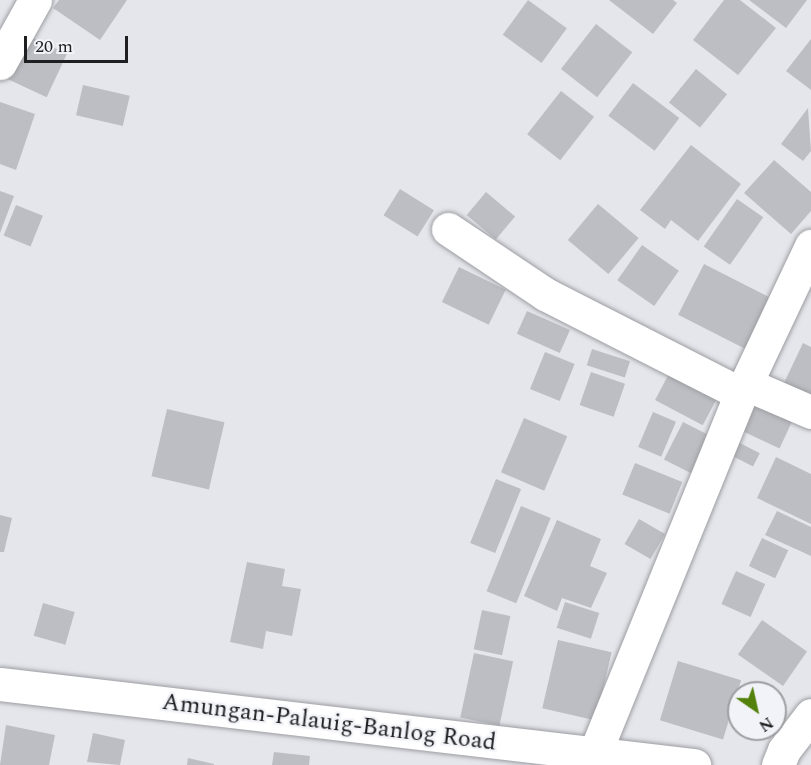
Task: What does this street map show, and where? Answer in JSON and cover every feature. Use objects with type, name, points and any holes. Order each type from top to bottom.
[{"type":"street","points":[[0,63],[36,0]]},
{"type":"street","points":[[448,229],[545,294],[743,389],[811,412]]},
{"type":"street","points":[[592,760],[743,389],[811,246]]},
{"type":"street","name":"Amungan-Palauig-Banlog Road","points":[[0,684],[592,760],[694,765]]},
{"type":"street","points":[[778,765],[784,750],[811,715]]},
{"type":"building","points":[[59,0],[127,0],[100,40],[53,8]]},
{"type":"building","points":[[528,0],[567,28],[542,63],[503,35]]},
{"type":"building","points":[[609,0],[673,0],[677,3],[653,34]]},
{"type":"building","points":[[724,0],[740,0],[776,28],[738,75],[693,40]]},
{"type":"building","points":[[749,0],[807,0],[786,28]]},
{"type":"building","points":[[596,24],[632,52],[597,97],[561,69]]},
{"type":"building","points":[[18,31],[67,54],[47,97],[0,76],[0,70]]},
{"type":"building","points":[[811,39],[811,90],[786,71]]},
{"type":"building","points":[[696,69],[727,94],[700,128],[669,102]]},
{"type":"building","points":[[633,83],[679,118],[655,151],[608,116]]},
{"type":"building","points":[[83,85],[130,96],[123,126],[76,115]]},
{"type":"building","points":[[561,91],[594,117],[560,160],[527,134]]},
{"type":"building","points":[[0,102],[35,114],[16,170],[0,164]]},
{"type":"building","points":[[808,108],[811,151],[803,161],[781,144]]},
{"type":"building","points":[[691,145],[741,184],[698,241],[671,220],[665,229],[640,210]]},
{"type":"building","points":[[774,160],[811,192],[811,211],[791,234],[744,193]]},
{"type":"building","points":[[400,189],[434,210],[417,236],[384,215]]},
{"type":"building","points":[[0,191],[14,196],[0,233]]},
{"type":"building","points":[[486,192],[515,216],[496,239],[467,215]]},
{"type":"building","points":[[737,199],[763,217],[730,265],[704,247]]},
{"type":"building","points":[[598,204],[639,238],[608,274],[568,240]]},
{"type":"building","points":[[16,205],[43,216],[31,246],[4,236]]},
{"type":"building","points":[[642,245],[679,271],[654,306],[617,280]]},
{"type":"building","points":[[704,264],[775,300],[749,351],[678,315]]},
{"type":"building","points":[[459,267],[506,290],[489,325],[442,302]]},
{"type":"building","points":[[527,311],[570,330],[560,353],[517,334]]},
{"type":"building","points":[[803,343],[811,347],[811,398],[783,385]]},
{"type":"building","points":[[592,349],[630,361],[625,378],[587,365]]},
{"type":"building","points":[[545,352],[575,364],[560,401],[530,389]]},
{"type":"building","points":[[671,370],[719,395],[703,425],[655,400]]},
{"type":"building","points":[[591,372],[625,384],[614,417],[580,405]]},
{"type":"building","points":[[754,399],[794,418],[780,448],[740,430]]},
{"type":"building","points":[[167,409],[224,422],[209,490],[151,476]]},
{"type":"building","points":[[653,412],[676,422],[661,457],[638,447]]},
{"type":"building","points":[[524,418],[567,436],[544,491],[501,472]]},
{"type":"building","points":[[683,422],[716,439],[697,476],[664,459]]},
{"type":"building","points":[[734,440],[760,453],[753,467],[727,453]]},
{"type":"building","points":[[776,457],[811,474],[811,524],[757,498]]},
{"type":"building","points":[[635,463],[682,482],[670,514],[622,495]]},
{"type":"building","points":[[496,479],[521,489],[495,553],[470,543]]},
{"type":"building","points":[[521,506],[551,518],[516,603],[487,591]]},
{"type":"building","points":[[777,511],[811,527],[811,556],[765,535]]},
{"type":"building","points":[[0,515],[12,518],[4,552],[0,552]]},
{"type":"building","points":[[639,519],[665,534],[650,559],[624,544]]},
{"type":"building","points":[[557,520],[601,539],[590,566],[607,573],[591,608],[562,598],[557,611],[524,596]]},
{"type":"building","points":[[762,538],[788,550],[775,578],[749,566]]},
{"type":"building","points":[[247,562],[285,569],[282,586],[301,589],[292,636],[266,631],[263,649],[230,642]]},
{"type":"building","points":[[736,571],[765,584],[751,617],[721,604]]},
{"type":"building","points":[[565,602],[599,613],[591,639],[557,628]]},
{"type":"building","points":[[43,603],[75,612],[65,645],[34,636]]},
{"type":"building","points":[[482,610],[510,616],[502,655],[474,649]]},
{"type":"building","points":[[762,620],[807,652],[786,681],[776,681],[738,654]]},
{"type":"building","points":[[558,640],[612,652],[596,721],[542,708]]},
{"type":"building","points":[[474,653],[513,661],[499,726],[460,718]]},
{"type":"building","points":[[678,661],[741,680],[727,681],[727,726],[723,740],[660,720]]},
{"type":"building","points":[[6,725],[55,735],[49,765],[0,765]]},
{"type":"building","points":[[93,733],[125,740],[120,765],[87,762]]},
{"type":"building","points":[[274,752],[310,756],[309,765],[272,765]]},
{"type":"building","points":[[188,758],[214,764],[214,765],[187,765]]}]
